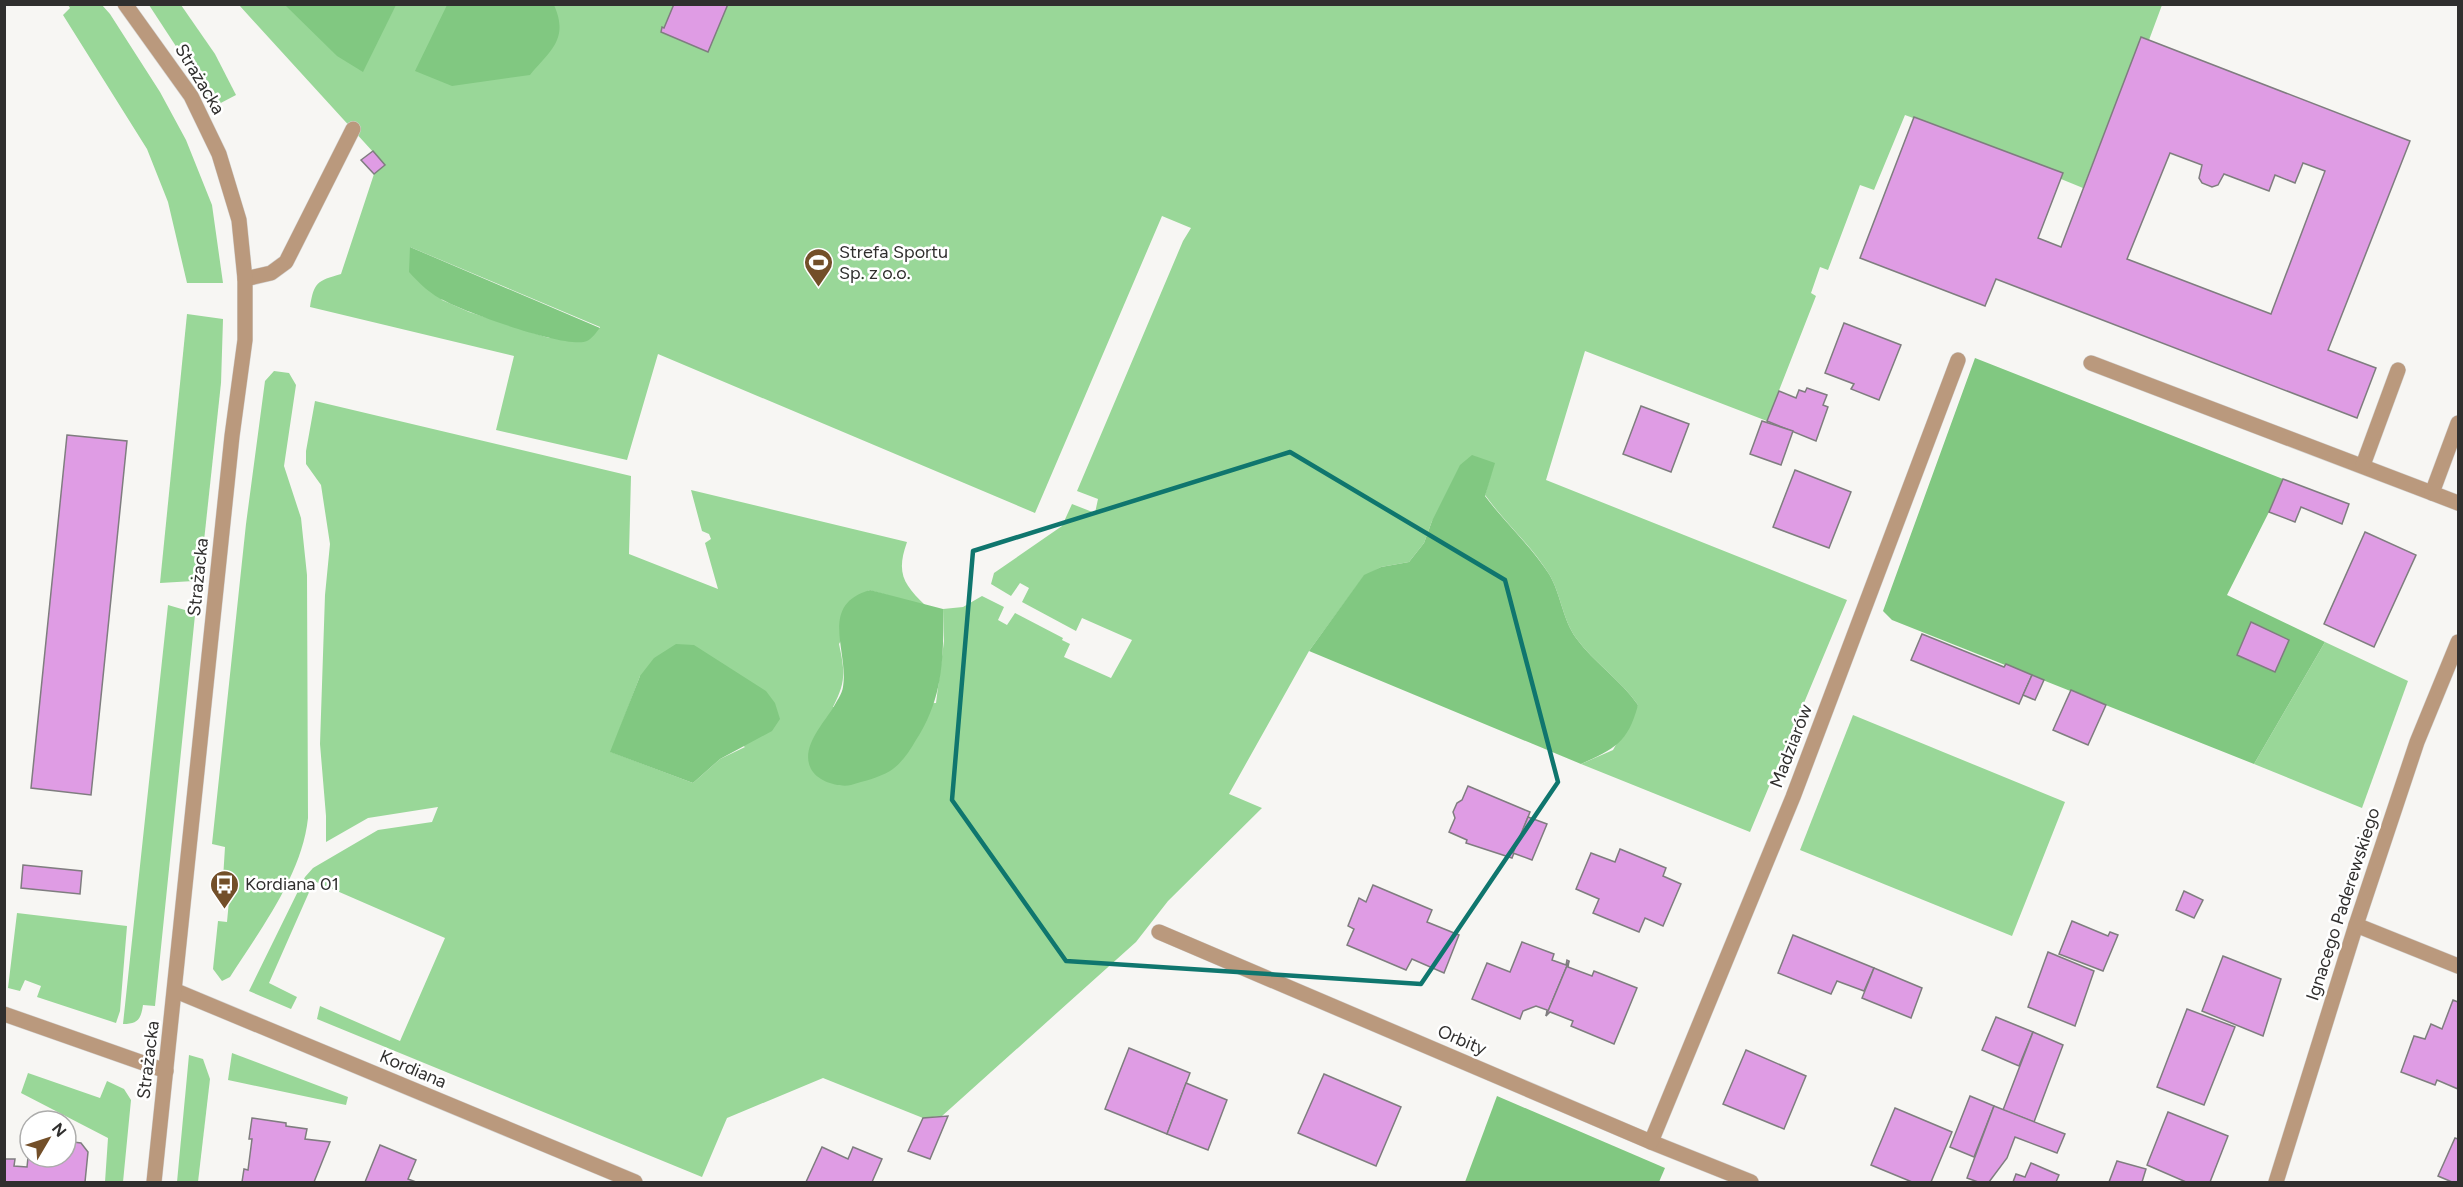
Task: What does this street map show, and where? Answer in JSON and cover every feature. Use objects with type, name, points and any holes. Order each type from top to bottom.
[{"type":"street","name":"Strażacka","points":[[125,4],[191,96],[219,154],[239,220],[245,279],[246,339],[232,436],[176,991],[154,1182]]},
{"type":"street","points":[[245,279],[271,273],[286,262],[297,245],[353,129]]},
{"type":"street","name":"Madziarów","points":[[1651,1142],[1793,797],[1958,360]]},
{"type":"street","points":[[2091,363],[2458,503]]},
{"type":"street","points":[[2363,465],[2398,370]]},
{"type":"street","points":[[2432,493],[2458,423]]},
{"type":"street","name":"Ignacego Paderewskiego","points":[[2276,1182],[2356,925],[2417,742],[2458,642]]},
{"type":"street","points":[[2356,925],[2458,966]]},
{"type":"street","name":"Orbity","points":[[1159,932],[1651,1142],[1751,1182]]},
{"type":"street","name":"Kordiana","points":[[176,991],[636,1182]]},
{"type":"street","points":[[4,1014],[166,1071]]},
{"type":"highlighted area","points":[[1290,452],[1505,580],[1558,782],[1421,984],[1066,961],[952,800],[973,551]]},
{"type":"green space","points":[[68,5],[102,5],[160,92],[186,140],[212,205],[223,283],[187,283],[168,202],[147,149],[63,15],[70,8]]},
{"type":"green space","points":[[149,5],[181,5],[215,54],[236,95],[215,106]]},
{"type":"green space","points":[[239,5],[2162,5],[2149,40],[2141,38],[2083,188],[2061,179],[2062,173],[1905,115],[1874,190],[1860,185],[1828,270],[1820,267],[1811,293],[1816,296],[1767,421],[1585,351],[1546,480],[1847,600],[1750,832],[1581,764],[1613,750],[1638,705],[1576,638],[1549,574],[1485,495],[1494,463],[1432,521],[1424,543],[1409,562],[1381,567],[1364,576],[1309,651],[1229,794],[1262,808],[1168,901],[1136,942],[942,1116],[923,1118],[823,1078],[727,1118],[702,1177],[317,1019],[320,1006],[400,1041],[445,938],[314,881],[269,983],[297,997],[291,1009],[249,991],[305,877],[313,868],[378,830],[432,822],[438,807],[368,818],[326,842],[320,744],[325,595],[330,544],[321,485],[306,464],[306,451],[315,401],[631,476],[629,554],[718,589],[705,543],[711,539],[709,534],[702,531],[691,490],[907,542],[902,562],[904,577],[912,591],[926,606],[869,590],[839,644],[843,677],[833,707],[936,703],[944,641],[943,609],[963,607],[982,596],[1004,607],[998,620],[1007,625],[1015,613],[1070,644],[1064,657],[1111,678],[1132,640],[1082,618],[1076,631],[1022,602],[1029,588],[1020,583],[1011,596],[991,584],[994,573],[1062,526],[1072,504],[1095,513],[1098,499],[1077,491],[1183,241],[1191,228],[1162,216],[1035,513],[658,354],[627,460],[496,430],[514,356],[310,307],[315,287],[322,281],[341,274],[374,174],[385,165]],"holes":[[[410,247],[600,327],[600,328],[549,338],[469,312],[442,300]],[[640,676],[745,747],[720,759],[693,783],[611,752]]]},
{"type":"green space","points":[[285,5],[396,5],[363,72],[337,56]]},
{"type":"green space","points":[[447,5],[554,5],[560,27],[559,35],[551,51],[530,75],[452,86],[415,71]]},
{"type":"green space","points":[[410,247],[600,328],[587,341],[560,340],[517,329],[456,306],[430,292],[409,272]]},
{"type":"green space","points":[[187,314],[223,319],[221,383],[200,578],[194,581],[160,583]]},
{"type":"green space","points":[[1975,358],[2283,479],[2227,595],[2325,642],[2254,764],[1892,620],[1883,611]]},
{"type":"green space","points":[[274,371],[289,373],[296,385],[284,466],[301,518],[307,575],[308,818],[298,860],[289,881],[230,977],[222,981],[213,969],[218,921],[227,922],[231,879],[223,879],[225,847],[212,844],[246,524],[265,381]]},
{"type":"green space","points":[[1472,455],[1495,463],[1485,496],[1549,574],[1576,638],[1638,705],[1630,728],[1618,743],[1581,764],[1309,651],[1364,575],[1381,567],[1409,562],[1424,543],[1432,521],[1460,465]]},
{"type":"green space","points":[[870,590],[943,609],[942,661],[932,709],[925,725],[902,761],[881,776],[846,786],[829,783],[818,777],[811,769],[808,753],[814,737],[842,690],[844,673],[839,631],[840,618],[845,606],[854,597]]},
{"type":"green space","points":[[168,605],[195,615],[155,1006],[143,1005],[138,1020],[123,1024]]},
{"type":"green space","points":[[2325,642],[2408,681],[2362,808],[2254,764]]},
{"type":"green space","points":[[676,644],[694,645],[766,691],[775,703],[780,719],[772,731],[720,759],[693,783],[610,752],[640,676],[654,658]]},
{"type":"green space","points":[[1853,715],[2065,802],[2012,936],[1800,850]]},
{"type":"green space","points":[[17,913],[127,926],[120,1011],[116,1023],[37,997],[41,986],[25,980],[20,991],[8,988]]},
{"type":"green space","points":[[232,1053],[348,1097],[346,1105],[228,1080]]},
{"type":"green space","points":[[189,1055],[203,1059],[210,1079],[198,1182],[177,1182]]},
{"type":"green space","points":[[28,1073],[100,1098],[107,1081],[124,1089],[131,1100],[123,1182],[105,1182],[108,1138],[78,1122],[78,1109],[52,1109],[21,1093]]},
{"type":"green space","points":[[1497,1096],[1665,1168],[1659,1182],[1465,1182]]},
{"type":"building","points":[[674,4],[728,4],[708,52],[661,32]]},
{"type":"building","points":[[2141,37],[2410,141],[2328,350],[2376,368],[2357,418],[1996,279],[1985,306],[1860,258],[1914,117],[2063,173],[2038,238],[2061,247]],"holes":[[[2170,153],[2202,165],[2199,178],[2202,183],[2212,187],[2218,185],[2224,174],[2269,191],[2275,175],[2295,183],[2303,163],[2325,171],[2271,314],[2127,259]]]},
{"type":"building","points":[[373,151],[385,165],[374,174],[361,160]]},
{"type":"building","points":[[1844,323],[1901,345],[1879,400],[1851,389],[1854,384],[1825,373]]},
{"type":"building","points":[[1807,388],[1827,395],[1823,405],[1828,407],[1816,441],[1767,421],[1779,391],[1796,398],[1799,390],[1805,392]]},
{"type":"building","points":[[1641,406],[1689,424],[1671,472],[1623,454]]},
{"type":"building","points":[[1762,421],[1793,431],[1781,465],[1750,454]]},
{"type":"building","points":[[67,435],[127,441],[91,795],[31,788]]},
{"type":"building","points":[[1795,470],[1851,492],[1829,548],[1773,527]]},
{"type":"building","points":[[2283,479],[2349,504],[2342,524],[2301,507],[2295,522],[2269,512]]},
{"type":"building","points":[[2365,532],[2416,555],[2374,647],[2324,624]]},
{"type":"building","points":[[2251,622],[2289,640],[2275,672],[2237,655]]},
{"type":"building","points":[[1922,634],[2004,667],[2006,664],[2032,675],[2019,704],[1911,660]]},
{"type":"building","points":[[2032,675],[2044,680],[2035,700],[2023,695]]},
{"type":"building","points":[[2071,690],[2106,705],[2088,745],[2053,730]]},
{"type":"building","points":[[1468,786],[1530,812],[1512,858],[1466,843],[1467,840],[1449,832],[1455,818],[1453,812]]},
{"type":"building","points":[[1528,817],[1547,824],[1532,860],[1513,853]]},
{"type":"building","points":[[1620,849],[1666,868],[1663,876],[1681,884],[1663,926],[1645,918],[1639,932],[1593,913],[1599,899],[1576,889],[1591,853],[1615,862]]},
{"type":"building","points":[[23,865],[82,871],[80,894],[21,888]]},
{"type":"building","points":[[1373,885],[1432,910],[1427,922],[1459,935],[1444,973],[1412,959],[1406,970],[1347,945],[1354,929],[1348,926],[1359,898],[1366,902]]},
{"type":"building","points":[[2184,891],[2203,900],[2194,918],[2176,910]]},
{"type":"building","points":[[2072,921],[2108,936],[2110,932],[2118,935],[2103,971],[2059,954]]},
{"type":"building","points":[[1793,935],[1874,968],[1864,991],[1837,981],[1831,994],[1778,973]]},
{"type":"building","points":[[1522,942],[1554,954],[1552,960],[1566,965],[1567,960],[1569,961],[1546,1016],[1547,1010],[1536,1006],[1523,1011],[1520,1019],[1472,999],[1487,963],[1510,972]]},
{"type":"building","points":[[2048,952],[2094,971],[2075,1026],[2028,1007]]},
{"type":"building","points":[[2223,956],[2281,979],[2263,1036],[2202,1011]]},
{"type":"building","points":[[1569,961],[1568,967],[1592,976],[1594,971],[1637,988],[1614,1044],[1571,1026],[1573,1021],[1550,1012],[1546,1016]]},
{"type":"building","points":[[1874,968],[1922,988],[1911,1018],[1862,998]]},
{"type":"building","points":[[2453,1000],[2458,1002],[2458,1089],[2437,1080],[2435,1085],[2401,1072],[2414,1036],[2425,1039],[2431,1024],[2442,1029]]},
{"type":"building","points":[[2187,1009],[2235,1027],[2204,1105],[2157,1087]]},
{"type":"building","points":[[1996,1017],[2033,1032],[2019,1066],[1982,1050]]},
{"type":"building","points":[[2033,1032],[2063,1045],[2034,1122],[2003,1110]]},
{"type":"building","points":[[1129,1048],[1190,1073],[1167,1134],[1105,1109]]},
{"type":"building","points":[[1746,1050],[1806,1076],[1784,1129],[1723,1104]]},
{"type":"building","points":[[1324,1074],[1401,1107],[1376,1166],[1298,1133]]},
{"type":"building","points":[[1186,1083],[1227,1100],[1208,1150],[1167,1134]]},
{"type":"building","points":[[1970,1096],[1994,1106],[1974,1157],[1950,1147]]},
{"type":"building","points":[[1994,1106],[2065,1134],[2057,1153],[2015,1137],[2007,1158],[1989,1182],[1978,1182],[1967,1178]]},
{"type":"building","points":[[1895,1108],[1952,1132],[1931,1182],[1912,1182],[1871,1165]]},
{"type":"building","points":[[2168,1112],[2228,1136],[2210,1182],[2186,1182],[2147,1165]]},
{"type":"building","points":[[948,1116],[930,1159],[908,1151],[923,1118]]},
{"type":"building","points":[[252,1118],[307,1129],[305,1139],[330,1142],[314,1182],[242,1182],[244,1169],[248,1170]]},
{"type":"building","points":[[2455,1138],[2458,1139],[2458,1182],[2452,1182],[2438,1176]]},
{"type":"building","points":[[78,1143],[88,1152],[85,1182],[4,1182],[4,1159],[15,1159],[14,1166],[18,1166],[18,1169],[78,1169]]},
{"type":"building","points":[[380,1145],[416,1160],[408,1179],[416,1182],[365,1182]]},
{"type":"building","points":[[822,1147],[848,1159],[853,1147],[882,1159],[872,1182],[806,1182]]},
{"type":"building","points":[[2117,1161],[2146,1169],[2142,1182],[2109,1182]]},
{"type":"building","points":[[2031,1163],[2059,1175],[2056,1182],[2013,1182],[2016,1174],[2025,1177]]},
{"type":"place","name":"Strefa Sportu Sp. z o.o.","points":[[818,288]]},
{"type":"place","name":"Kordiana 01","points":[[224,910]]}]
